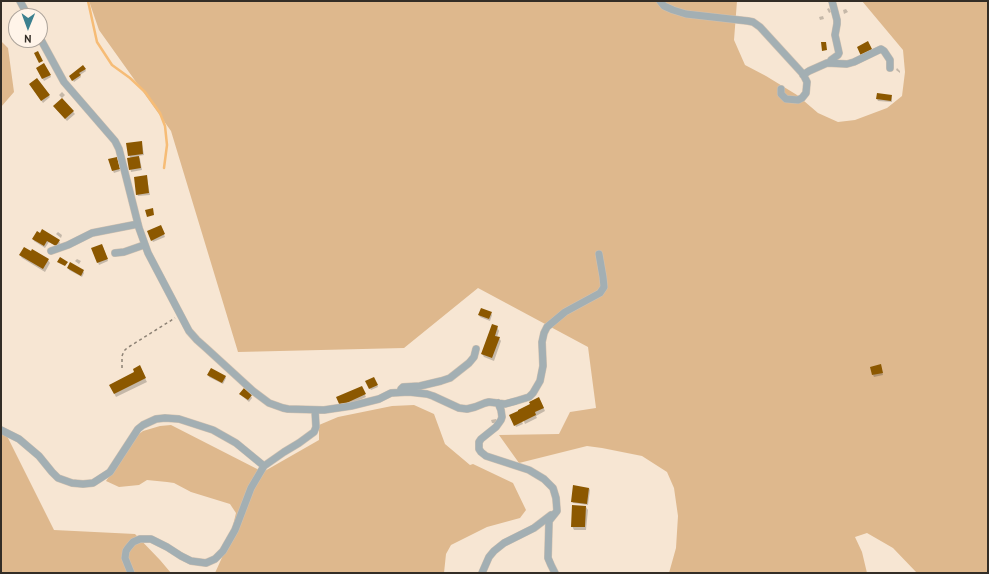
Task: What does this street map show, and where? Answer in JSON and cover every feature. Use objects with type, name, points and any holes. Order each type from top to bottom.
[{"type":"street","points":[[660,1],[664,6],[691,15],[748,20],[760,27],[803,75],[807,82],[806,93],[798,100],[786,99],[782,96],[781,89]]},
{"type":"street","points":[[830,63],[831,60],[838,54],[839,50],[835,35],[837,20],[832,1]]},
{"type":"street","points":[[45,48],[64,82],[115,141],[120,149],[144,245],[188,331],[269,404],[283,408],[324,410],[351,406],[379,399],[391,393],[417,392],[433,396],[459,408],[471,408],[489,402],[505,404],[529,397],[540,381],[543,366],[542,342],[547,327],[565,312],[600,293],[604,287],[598,254]]},
{"type":"street","points":[[803,75],[820,66],[830,63],[850,63],[881,49],[890,60],[890,68]]},
{"type":"street","points":[[51,251],[68,245],[92,233],[138,224]]},
{"type":"street","points":[[115,253],[124,252],[144,245]]},
{"type":"street","points":[[400,392],[401,388],[403,387],[420,386],[450,378],[474,357],[476,349]]},
{"type":"street","points":[[498,403],[501,410],[501,420],[496,427],[479,442],[481,452],[486,456],[529,470],[544,478],[555,491],[557,511],[549,521],[548,558],[555,573]]},
{"type":"street","points":[[131,573],[125,558],[126,552],[133,542],[140,539],[151,539],[191,561],[206,563],[215,559],[223,551],[235,530],[251,488],[264,466],[284,452],[299,444],[314,432],[316,427],[315,410]]},
{"type":"street","points":[[1,430],[19,439],[39,456],[58,478],[72,483],[93,483],[110,472],[138,428],[156,419],[179,419],[214,430],[236,443],[264,466]]},
{"type":"street","points":[[482,573],[489,557],[504,542],[534,528],[555,513]]},
{"type":"path","points":[[122,368],[122,356],[127,348],[180,315]]},
{"type":"shaded area","points":[[89,1],[737,1],[734,40],[745,65],[797,95],[818,113],[838,122],[855,120],[887,108],[902,96],[905,72],[903,50],[862,1],[988,1],[988,573],[917,573],[893,548],[867,533],[855,537],[862,552],[867,573],[669,573],[676,548],[678,516],[674,488],[667,472],[642,456],[587,446],[519,463],[499,435],[559,434],[570,412],[596,408],[588,347],[478,288],[404,348],[238,352],[171,131],[99,30]]},
{"type":"shaded area","points":[[1,41],[8,48],[14,92],[1,107]]},
{"type":"shaded area","points":[[414,405],[434,414],[445,444],[470,465],[473,464],[513,483],[526,510],[520,518],[487,527],[451,545],[446,554],[444,573],[215,573],[229,542],[236,513],[230,504],[191,492],[174,483],[147,480],[139,485],[119,487],[106,481],[135,437],[143,431],[160,426],[171,425],[263,472],[319,440],[319,425],[338,417],[392,406]]},
{"type":"shaded area","points":[[1,428],[3,428],[54,530],[135,534],[171,573],[1,573]]},
{"type":"building","points":[[868,41],[873,51],[861,56],[857,47]]},
{"type":"building","points":[[821,42],[826,42],[827,50],[822,51]]},
{"type":"building","points":[[38,51],[43,61],[39,63],[34,53]]},
{"type":"building","points":[[44,63],[51,75],[42,79],[36,68]]},
{"type":"building","points":[[83,65],[86,69],[79,73],[81,75],[72,81],[69,76]]},
{"type":"building","points":[[37,78],[50,95],[41,101],[29,84]]},
{"type":"building","points":[[877,93],[892,95],[891,101],[876,99]]},
{"type":"building","points":[[62,98],[74,111],[65,119],[53,106]]},
{"type":"building","points":[[142,141],[143,154],[128,156],[126,143]]},
{"type":"building","points":[[139,156],[141,168],[129,170],[127,158]]},
{"type":"building","points":[[117,157],[120,169],[112,171],[108,159]]},
{"type":"building","points":[[147,175],[149,193],[136,195],[134,177]]},
{"type":"building","points":[[153,208],[154,215],[147,217],[145,210]]},
{"type":"building","points":[[161,225],[165,234],[151,241],[147,231]]},
{"type":"building","points":[[42,229],[60,240],[56,246],[47,241],[44,246],[32,239],[37,231],[40,233]]},
{"type":"building","points":[[102,244],[108,259],[97,263],[91,248]]},
{"type":"building","points":[[24,247],[31,251],[32,249],[49,259],[43,269],[19,255]]},
{"type":"building","points":[[60,257],[68,262],[65,266],[57,262]]},
{"type":"building","points":[[70,262],[84,270],[81,276],[67,268]]},
{"type":"building","points":[[481,308],[492,312],[489,319],[478,315]]},
{"type":"building","points":[[492,324],[498,326],[495,336],[500,337],[492,358],[481,354]]},
{"type":"building","points":[[881,364],[883,373],[872,375],[870,367]]},
{"type":"building","points":[[140,365],[146,378],[114,394],[109,385],[134,372],[133,369]]},
{"type":"building","points":[[211,368],[226,376],[222,383],[207,375]]},
{"type":"building","points":[[374,377],[378,385],[369,389],[365,381]]},
{"type":"building","points":[[362,386],[366,394],[340,406],[336,397]]},
{"type":"building","points":[[244,388],[252,395],[248,400],[239,394]]},
{"type":"building","points":[[539,397],[544,408],[535,412],[536,415],[514,426],[509,415],[530,404],[529,402]]},
{"type":"building","points":[[573,485],[589,488],[587,504],[571,502]]},
{"type":"building","points":[[572,505],[586,506],[585,527],[571,527]]},
{"type":"waterway","points":[[88,1],[97,42],[112,65],[130,78],[145,92],[160,113],[165,126],[167,145],[164,168]]}]
